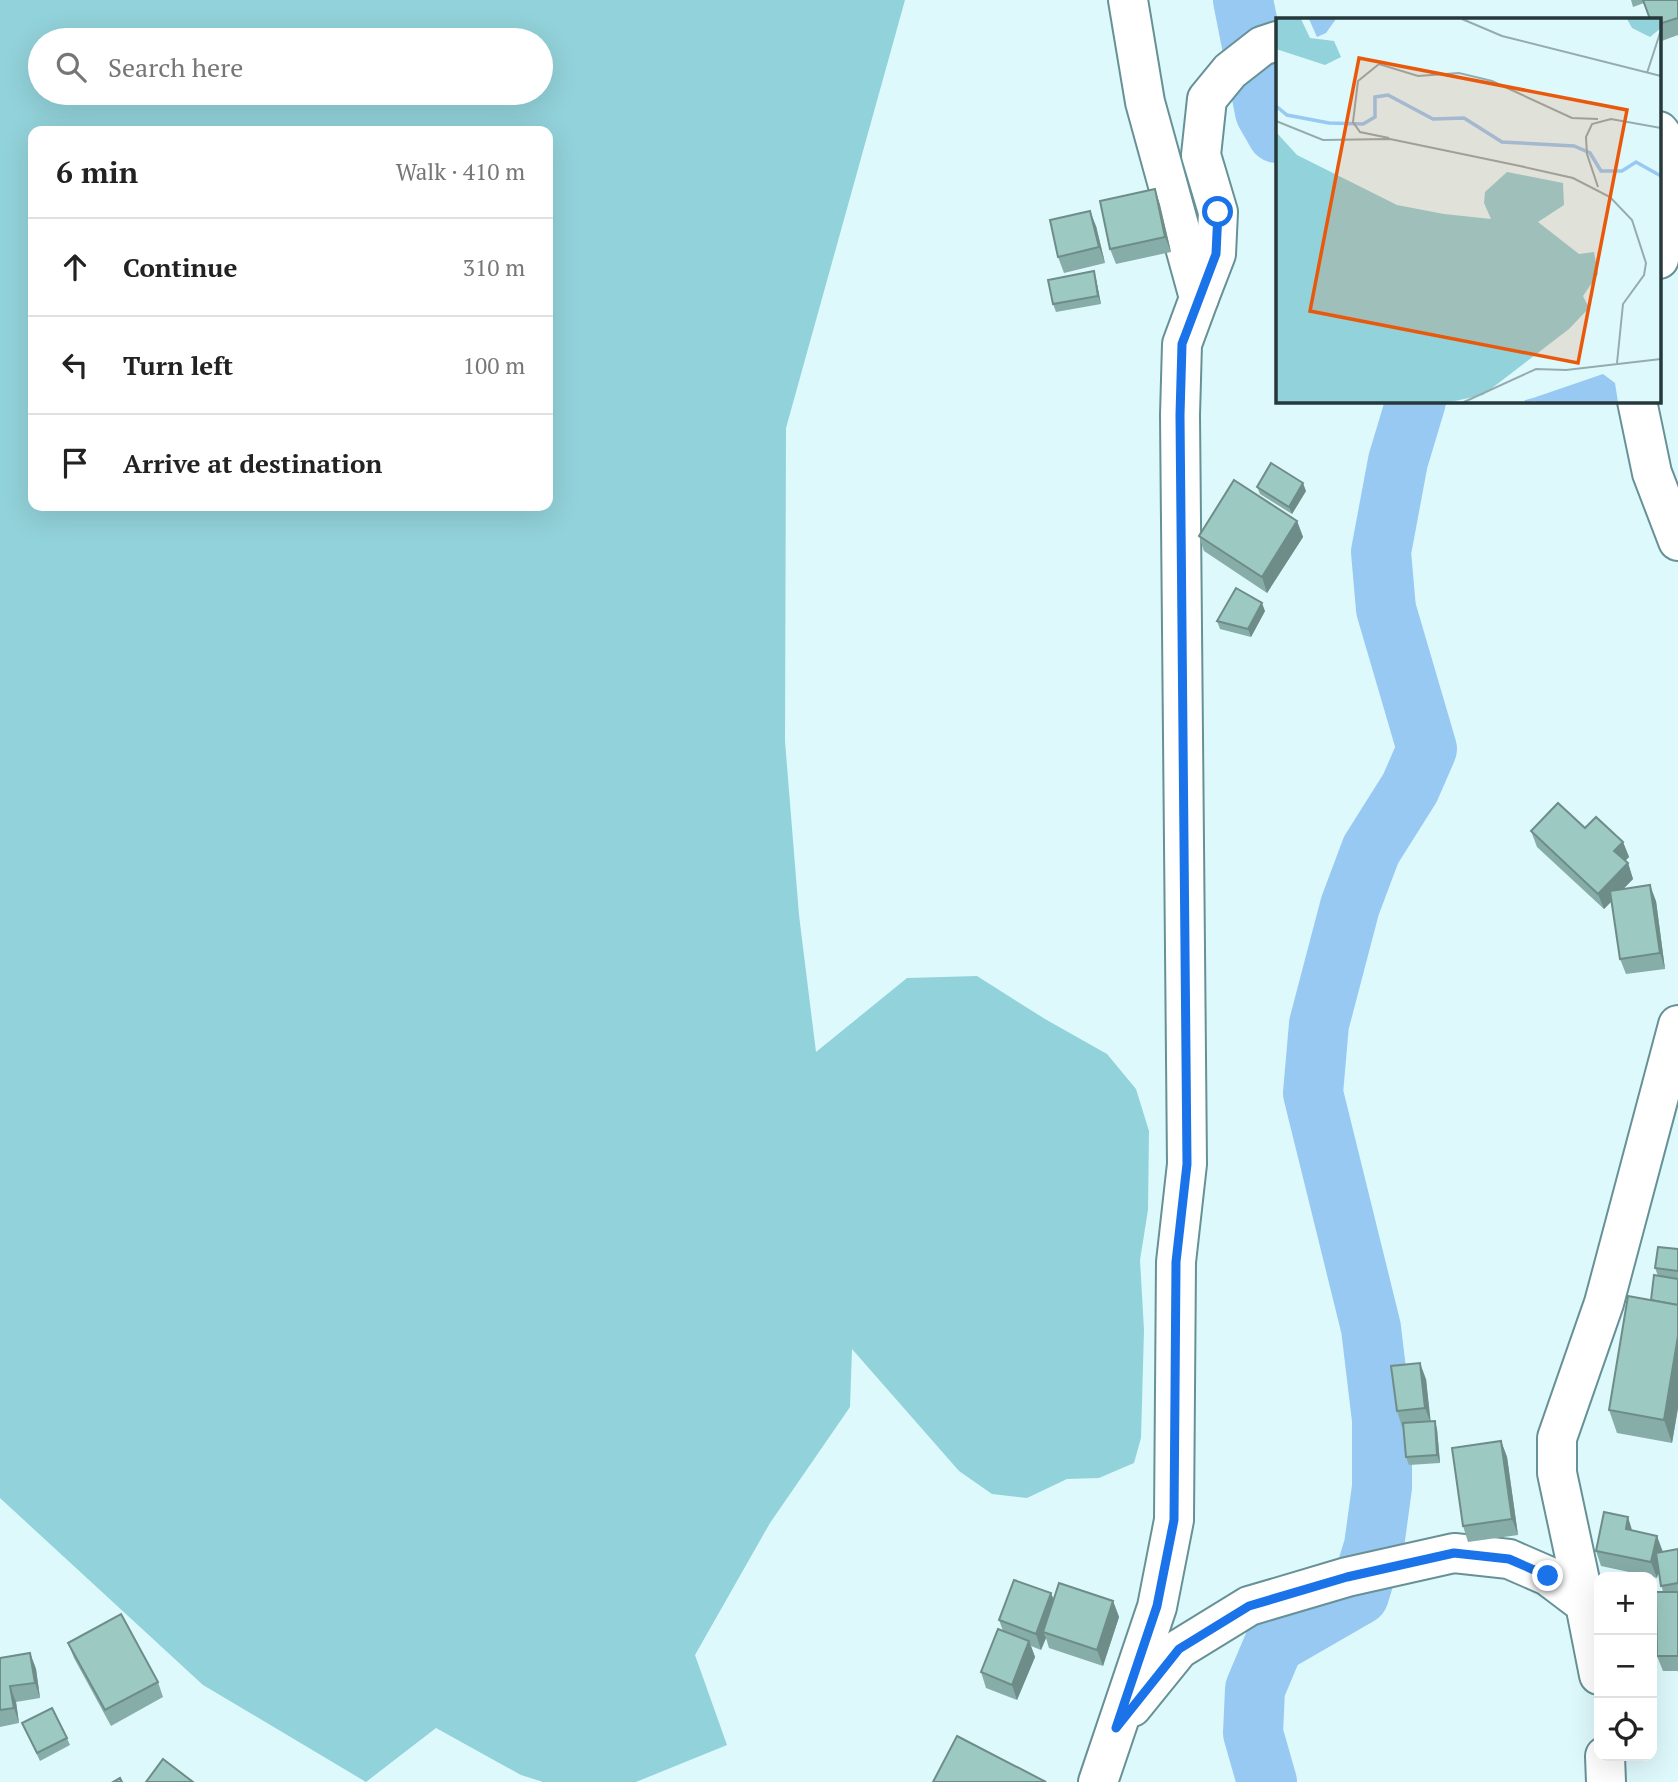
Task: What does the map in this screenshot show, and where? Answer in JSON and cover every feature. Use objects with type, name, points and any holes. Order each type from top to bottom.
[{"type":"street","points":[[1128,0],[1145,102],[1199,298]]},
{"type":"street","points":[[1098,1782],[1157,1606],[1174,1520],[1176,1262],[1187,1164],[1180,415],[1182,344],[1216,254],[1218,212],[1201,155],[1207,99],[1230,71],[1262,46],[1276,41]]},
{"type":"street","points":[[1660,132],[1672,193],[1660,254]]},
{"type":"street","points":[[1637,402],[1652,473],[1678,541]]},
{"type":"street","points":[[1594,1648],[1557,1474],[1557,1438],[1605,1303],[1678,1026]]},
{"type":"street","points":[[1116,1728],[1179,1649],[1249,1606],[1347,1577],[1454,1553],[1509,1559],[1548,1576],[1586,1604]]},
{"type":"street","points":[[1605,1761],[1606,1782]]},
{"type":"shaded area","points":[[0,0],[905,0],[786,428],[785,741],[799,915],[816,1052],[907,978],[977,976],[1107,1054],[1136,1089],[1149,1131],[1148,1210],[1140,1260],[1144,1330],[1141,1438],[1134,1463],[1099,1478],[1067,1479],[1027,1498],[992,1494],[959,1471],[852,1349],[850,1407],[770,1523],[695,1655],[727,1745],[636,1782],[543,1782],[521,1775],[436,1728],[366,1782],[203,1685],[0,1498]]},
{"type":"building","points":[[1643,0],[1678,0],[1678,18],[1660,24],[1660,18],[1650,18]]},
{"type":"building","points":[[1155,189],[1165,237],[1110,249],[1100,201]]},
{"type":"building","points":[[1090,211],[1099,247],[1058,257],[1050,220]]},
{"type":"building","points":[[1094,271],[1098,296],[1053,304],[1048,280]]},
{"type":"building","points":[[1271,463],[1303,483],[1289,507],[1257,487]]},
{"type":"building","points":[[1234,480],[1297,521],[1262,577],[1199,536]]},
{"type":"building","points":[[1236,588],[1262,603],[1248,629],[1217,621]]},
{"type":"building","points":[[1558,803],[1585,828],[1596,817],[1623,842],[1614,851],[1628,863],[1598,894],[1531,831]]},
{"type":"building","points":[[1650,885],[1660,953],[1620,959],[1610,891]]},
{"type":"building","points":[[1658,1247],[1678,1249],[1678,1271],[1655,1268]]},
{"type":"building","points":[[1654,1275],[1678,1279],[1678,1305],[1651,1300]]},
{"type":"building","points":[[1628,1296],[1678,1305],[1678,1336],[1664,1420],[1609,1410]]},
{"type":"building","points":[[1420,1363],[1425,1408],[1397,1411],[1391,1366]]},
{"type":"building","points":[[1435,1421],[1437,1455],[1406,1457],[1403,1423]]},
{"type":"building","points":[[1501,1441],[1512,1519],[1463,1526],[1452,1448]]},
{"type":"building","points":[[1604,1512],[1628,1517],[1626,1529],[1657,1536],[1651,1562],[1596,1551]]},
{"type":"building","points":[[1678,1549],[1678,1583],[1661,1586],[1656,1553]]},
{"type":"building","points":[[1014,1580],[1051,1593],[1036,1634],[999,1620]]},
{"type":"building","points":[[1059,1583],[1113,1601],[1097,1650],[1043,1632]]},
{"type":"building","points":[[1657,1592],[1678,1592],[1678,1656],[1657,1656]]},
{"type":"building","points":[[121,1614],[158,1682],[105,1710],[68,1643]]},
{"type":"building","points":[[998,1629],[1029,1641],[1012,1685],[981,1672]]},
{"type":"building","points":[[30,1653],[35,1683],[10,1686],[14,1708],[0,1710],[0,1658]]},
{"type":"building","points":[[52,1708],[67,1738],[37,1753],[22,1723]]},
{"type":"building","points":[[957,1736],[1046,1782],[933,1782]]},
{"type":"building","points":[[163,1759],[193,1782],[146,1782]]},
{"type":"waterway","points":[[1243,0],[1265,112],[1276,131]]},
{"type":"waterway","points":[[1267,1782],[1253,1733],[1255,1689],[1274,1644],[1359,1595],[1374,1546],[1382,1487],[1382,1420],[1371,1328],[1313,1093],[1319,1024],[1350,906],[1371,850],[1410,788],[1427,749],[1386,609],[1381,552],[1398,461],[1416,402]]},
{"type":"route","points":[[1218,212],[1216,254],[1182,344],[1180,415],[1187,1164],[1176,1262],[1174,1520],[1157,1606],[1116,1728],[1179,1649],[1249,1606],[1347,1577],[1454,1553],[1509,1559],[1548,1576]]}]
